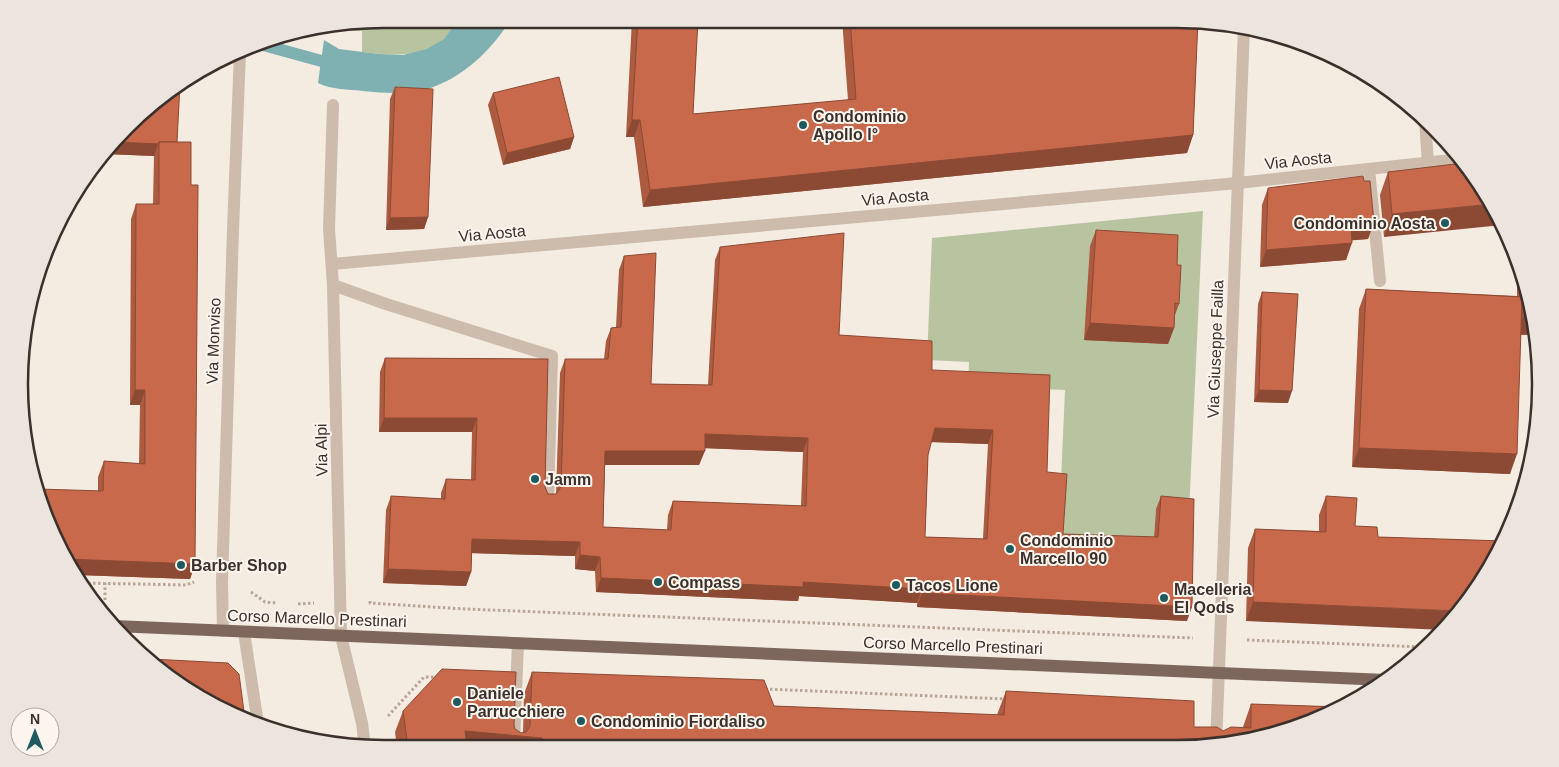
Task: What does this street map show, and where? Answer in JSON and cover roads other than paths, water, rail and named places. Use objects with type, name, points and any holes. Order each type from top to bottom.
[{"type":"main road","name":"Corso Marcello Prestinari","points":[[124,626],[1374,679]]},
{"type":"street","name":"Via Giuseppe Failla","points":[[1216,737],[1244,34]]},
{"type":"street","name":"Via Monviso","points":[[223,631],[222,583],[240,58]]},
{"type":"street","name":"Via Alpi","points":[[333,105],[329,229],[333,285],[341,636],[362,723],[364,739]]},
{"type":"street","points":[[1426,131],[1428,163]]},
{"type":"street","name":"Via Aosta","points":[[332,264],[1238,182],[1452,160]]},
{"type":"street","points":[[1369,169],[1380,281]]},
{"type":"street","points":[[333,285],[386,304],[552,356],[548,502]]},
{"type":"street","points":[[244,632],[257,716]]},
{"type":"street","points":[[514,740],[518,643]]},
{"type":"water","points":[[452,28],[505,28],[495,42],[465,70],[453,78],[428,89],[404,93],[387,93],[334,88],[318,83],[324,40],[339,49],[403,55],[427,49],[444,39]]},
{"type":"waterway","points":[[268,46],[336,65]]},
{"type":"place","name":"Condominio Apollo I°","points":[[803,125]]},
{"type":"place","name":"Condominio Aosta","points":[[1445,223]]},
{"type":"place","name":"Jamm","points":[[535,479]]},
{"type":"place","name":"Condominio Marcello 90","points":[[1010,549]]},
{"type":"place","name":"Barber Shop","points":[[181,565]]},
{"type":"place","name":"Compass","points":[[658,582]]},
{"type":"place","name":"Tacos Lione","points":[[896,585]]},
{"type":"place","name":"Macelleria El Qods","points":[[1164,598]]},
{"type":"place","name":"Daniele Parrucchiere","points":[[457,702]]},
{"type":"place","name":"Condominio Fiordaliso","points":[[581,721]]}]
